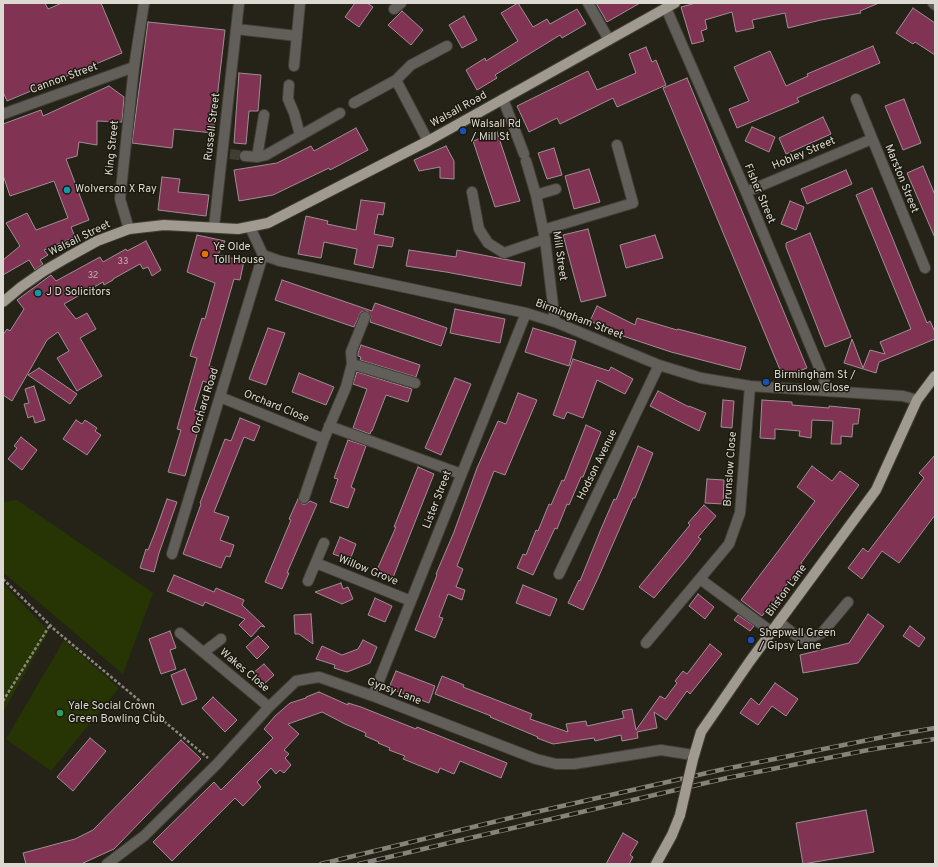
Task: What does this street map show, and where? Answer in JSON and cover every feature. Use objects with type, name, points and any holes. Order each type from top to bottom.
[{"type":"main road","name":"Walsall Road","points":[[250,227],[268,223],[287,214],[428,140],[670,5]]},
{"type":"main road","name":"Walsall Street","points":[[3,302],[21,287],[68,257],[97,241],[129,229],[164,225],[238,229],[250,227]]},
{"type":"main road","name":"Bilston Lane","points":[[656,864],[672,835],[680,815],[693,757],[701,732],[779,622],[876,490],[917,400],[935,376]]},
{"type":"street","name":"King Street","points":[[129,229],[120,199],[134,67],[144,3]]},
{"type":"street","name":"Russell Street","points":[[214,227],[226,153],[236,29],[240,3]]},
{"type":"street","points":[[294,66],[300,3]]},
{"type":"street","points":[[588,3],[609,40]]},
{"type":"street","name":"Fisher Street","points":[[670,5],[824,379],[825,391]]},
{"type":"street","points":[[236,29],[297,36]]},
{"type":"street","points":[[354,103],[396,80],[412,65],[447,46]]},
{"type":"street","name":"Cannon Street","points":[[3,114],[134,67]]},
{"type":"street","points":[[396,80],[428,140]]},
{"type":"street","points":[[289,84],[288,100],[294,113],[300,135]]},
{"type":"street","name":"Mill Street","points":[[503,99],[525,158],[536,194],[544,235],[555,322]]},
{"type":"street","name":"Marston Street","points":[[856,99],[925,268]]},
{"type":"street","points":[[245,156],[257,157],[266,155],[340,113]]},
{"type":"street","points":[[257,157],[264,115]]},
{"type":"street","name":"Hobley Street","points":[[746,192],[872,139]]},
{"type":"street","points":[[472,192],[479,229],[488,243],[504,253],[544,235],[633,203],[616,145]]},
{"type":"street","points":[[536,194],[556,189]]},
{"type":"street","points":[[250,227],[263,255]]},
{"type":"street","name":"Birmingham Street","points":[[263,255],[308,268],[526,313],[555,322],[659,365],[701,378],[750,386],[903,396],[917,400]]},
{"type":"street","name":"Orchard Road","points":[[172,554],[263,255]]},
{"type":"street","name":"Lister Street","points":[[373,696],[526,313]]},
{"type":"street","points":[[304,498],[324,439],[346,387],[352,364],[351,352],[364,317]]},
{"type":"street","points":[[352,364],[415,383]]},
{"type":"street","name":"Hodson Avenue","points":[[559,574],[659,365]]},
{"type":"street","name":"Brunslow Close","points":[[646,643],[729,544],[740,513],[750,386]]},
{"type":"street","name":"Orchard Close","points":[[220,397],[324,439]]},
{"type":"street","points":[[329,426],[461,474]]},
{"type":"street","points":[[308,581],[324,544]]},
{"type":"street","name":"Willow Grove","points":[[316,563],[411,601]]},
{"type":"street","points":[[700,579],[772,632]]},
{"type":"street","points":[[779,622],[805,640],[822,633],[848,602]]},
{"type":"street","name":"Wakes Close","points":[[180,633],[269,707]]},
{"type":"street","name":"Wakes Close","points":[[204,652],[221,639]]},
{"type":"street","name":"Gypsy Lane","points":[[107,864],[144,836],[216,765],[269,707],[296,681],[319,677],[373,696],[536,759],[556,764],[574,764],[661,750],[693,757]]},
{"type":"path","points":[[3,579],[50,625],[216,765]]},
{"type":"path","points":[[3,701],[50,625]]},
{"type":"green space","points":[[17,500],[153,593],[123,674],[3,572],[3,502]]},
{"type":"green space","points":[[3,584],[49,631],[3,712]]},
{"type":"green space","name":"Yale Social Crown Green Bowling Club","points":[[64,640],[119,688],[51,771],[6,739]]},
{"type":"building","points":[[3,3],[45,3],[48,9],[62,3],[101,3],[122,53],[7,101],[3,92]]},
{"type":"building","points":[[355,3],[367,3],[373,7],[359,27],[345,17]]},
{"type":"building","points":[[518,3],[533,27],[547,19],[550,24],[577,9],[586,24],[562,38],[560,35],[495,75],[497,78],[477,90],[466,70],[485,58],[486,61],[518,41],[501,13]]},
{"type":"building","points":[[596,3],[640,3],[607,22]]},
{"type":"building","points":[[696,3],[879,3],[860,11],[861,13],[788,28],[785,13],[752,20],[754,28],[736,32],[732,12],[705,20],[707,29],[701,31],[704,41],[692,44],[681,7]]},
{"type":"building","points":[[913,8],[935,23],[935,55],[915,42],[913,44],[896,33]]},
{"type":"building","points":[[402,11],[423,30],[411,45],[388,25]]},
{"type":"building","points":[[464,16],[477,40],[462,48],[449,25]]},
{"type":"building","points":[[148,22],[225,30],[213,133],[174,129],[172,148],[132,143]]},
{"type":"building","points":[[873,46],[880,63],[797,98],[799,102],[737,128],[729,109],[749,101],[734,67],[770,51],[786,86],[808,76],[807,74]]},
{"type":"building","points":[[646,47],[652,62],[656,60],[666,85],[617,107],[613,98],[560,124],[557,118],[529,132],[517,106],[588,71],[597,90],[636,73],[629,54]]},
{"type":"building","points":[[239,73],[261,75],[258,111],[249,111],[246,144],[234,143]]},
{"type":"building","points":[[687,78],[807,368],[783,377],[663,88]]},
{"type":"building","points":[[109,86],[124,97],[122,122],[97,121],[97,145],[79,142],[77,156],[66,159],[89,220],[71,227],[75,237],[44,250],[48,255],[40,260],[43,264],[35,270],[29,260],[3,275],[3,260],[20,246],[6,223],[27,213],[36,230],[68,218],[54,181],[10,196],[3,175],[3,124],[41,110],[43,116]]},
{"type":"building","points":[[904,99],[921,143],[903,150],[885,106]]},
{"type":"building","points":[[823,117],[831,134],[786,154],[779,138]]},
{"type":"building","points":[[752,127],[775,137],[769,152],[745,141]]},
{"type":"building","points":[[356,128],[368,150],[330,170],[329,168],[273,195],[239,201],[234,170],[277,163],[311,146],[314,151]]},
{"type":"building","points":[[497,132],[520,201],[495,207],[473,141]]},
{"type":"building","points":[[446,146],[454,161],[454,179],[440,178],[440,167],[419,171],[414,160]]},
{"type":"building","points":[[554,148],[562,175],[547,179],[538,153]]},
{"type":"building","points":[[923,166],[935,195],[935,238],[907,173]]},
{"type":"building","points":[[589,169],[600,202],[574,209],[565,176]]},
{"type":"building","points":[[846,170],[852,184],[807,204],[801,189]]},
{"type":"building","points":[[162,177],[180,179],[178,192],[209,195],[206,216],[158,210]]},
{"type":"building","points":[[872,188],[927,323],[930,321],[935,332],[935,339],[879,362],[876,373],[844,363],[852,339],[863,368],[870,350],[885,354],[880,342],[911,329],[856,195]]},
{"type":"building","points":[[361,200],[385,203],[383,215],[378,214],[374,234],[394,238],[392,247],[378,245],[373,268],[354,264],[357,249],[324,242],[321,258],[298,254],[306,216],[328,221],[327,224],[356,230]]},
{"type":"building","points":[[790,201],[804,207],[796,230],[781,224]]},
{"type":"building","points":[[588,229],[606,296],[581,302],[563,235]]},
{"type":"building","points":[[810,233],[851,337],[825,347],[786,247],[786,243]]},
{"type":"building","points":[[197,235],[225,241],[218,255],[244,261],[240,280],[234,279],[209,366],[215,368],[211,384],[203,381],[194,410],[203,413],[185,476],[168,472],[181,430],[177,429],[197,358],[190,356],[202,318],[205,319],[215,283],[187,272]]},
{"type":"building","points":[[655,235],[663,258],[626,268],[620,245]]},
{"type":"building","points":[[146,241],[161,270],[152,276],[148,267],[143,269],[140,264],[104,285],[103,282],[64,304],[76,319],[87,313],[96,329],[80,338],[102,376],[77,391],[57,358],[69,351],[58,332],[47,340],[12,401],[3,395],[3,335],[7,329],[10,331],[24,309],[17,300],[51,275],[56,281],[100,257],[103,262],[126,249],[127,251]]},
{"type":"building","points":[[409,250],[456,257],[457,250],[525,263],[521,286],[406,266]]},
{"type":"building","points":[[282,280],[372,311],[375,303],[447,328],[441,346],[370,322],[371,316],[367,311],[361,312],[354,327],[275,300]]},
{"type":"building","points":[[597,306],[635,325],[637,318],[677,330],[678,329],[746,347],[740,370],[671,352],[620,335],[590,321]]},
{"type":"building","points":[[455,309],[505,319],[500,343],[450,333]]},
{"type":"building","points":[[268,328],[285,333],[266,385],[249,379]]},
{"type":"building","points":[[533,328],[576,341],[569,366],[525,352]]},
{"type":"building","points":[[361,345],[420,365],[416,377],[360,360],[361,357],[358,356],[358,353]]},
{"type":"building","points":[[573,359],[609,371],[611,367],[633,379],[625,394],[597,380],[583,418],[567,412],[564,419],[553,415]]},
{"type":"building","points":[[39,368],[77,394],[70,404],[28,375]]},
{"type":"building","points":[[357,372],[412,389],[408,402],[386,395],[370,434],[353,428],[367,389],[353,384]]},
{"type":"building","points":[[299,373],[334,387],[326,405],[292,392]]},
{"type":"building","points":[[455,378],[471,384],[441,455],[425,448]]},
{"type":"building","points":[[34,386],[45,420],[35,423],[33,416],[28,418],[24,404],[29,403],[25,389]]},
{"type":"building","points":[[658,391],[689,407],[706,413],[699,431],[650,406]]},
{"type":"building","points":[[518,393],[537,400],[505,475],[494,471],[457,566],[463,569],[456,587],[465,590],[462,600],[448,594],[439,617],[443,618],[435,638],[415,630],[454,532],[477,468],[498,421],[506,424]]},
{"type":"building","points":[[723,400],[734,401],[732,428],[721,427]]},
{"type":"building","points":[[762,400],[792,402],[792,405],[860,409],[858,424],[853,424],[852,437],[841,436],[841,444],[831,444],[833,421],[812,420],[811,438],[799,436],[800,431],[775,429],[775,439],[760,438]]},
{"type":"building","points":[[240,418],[260,426],[254,441],[244,437],[214,512],[229,517],[220,540],[234,545],[230,557],[226,556],[221,568],[183,554],[201,504],[200,503],[225,439],[231,441]]},
{"type":"building","points":[[76,420],[82,424],[85,420],[97,428],[95,431],[101,435],[87,455],[63,439]]},
{"type":"building","points":[[586,425],[601,432],[583,477],[581,477],[569,505],[567,504],[557,529],[555,528],[533,575],[517,568],[523,554],[526,555],[536,530],[538,531],[549,504],[551,505],[562,480],[564,481]]},
{"type":"building","points":[[21,437],[37,450],[22,470],[8,459],[17,448],[14,446]]},
{"type":"building","points":[[348,440],[366,446],[351,487],[355,489],[348,508],[330,502],[338,479],[334,478]]},
{"type":"building","points":[[638,446],[653,453],[635,498],[633,498],[583,610],[568,603],[579,580],[580,581],[601,529],[614,499],[616,500]]},
{"type":"building","points":[[935,455],[935,515],[899,563],[882,551],[862,579],[848,568],[863,548],[868,552],[924,478],[919,473]]},
{"type":"building","points":[[812,466],[832,481],[840,471],[859,485],[801,563],[802,565],[762,616],[741,600],[815,501],[797,487]]},
{"type":"building","points":[[418,467],[434,474],[392,580],[376,572],[396,527],[394,527]]},
{"type":"building","points":[[707,479],[724,480],[723,504],[705,503]]},
{"type":"building","points":[[167,499],[177,502],[154,572],[140,568],[146,549],[148,550]]},
{"type":"building","points":[[298,499],[302,504],[306,504],[310,501],[317,504],[287,573],[289,573],[282,589],[265,582],[291,520],[289,519]]},
{"type":"building","points":[[704,505],[716,516],[698,537],[701,539],[688,557],[654,598],[639,587],[690,525],[688,523]]},
{"type":"building","points":[[340,537],[356,544],[350,560],[333,554]]},
{"type":"building","points":[[174,575],[214,592],[216,588],[244,600],[242,605],[265,627],[261,626],[251,637],[239,625],[245,619],[205,602],[203,606],[167,591]]},
{"type":"building","points":[[341,583],[343,589],[348,587],[353,599],[342,604],[315,592]]},
{"type":"building","points":[[523,585],[557,599],[550,616],[516,603]]},
{"type":"building","points":[[698,594],[714,607],[705,619],[689,606]]},
{"type":"building","points":[[375,598],[392,606],[385,622],[368,615]]},
{"type":"building","points":[[311,614],[313,644],[299,634],[295,634],[294,615]]},
{"type":"building","points":[[868,614],[884,626],[858,663],[803,673],[800,655],[849,643]]},
{"type":"building","points":[[738,615],[754,626],[750,631],[734,620]]},
{"type":"building","points":[[910,626],[925,638],[919,647],[903,636]]},
{"type":"building","points":[[170,631],[176,648],[170,650],[176,669],[161,674],[149,639]]},
{"type":"building","points":[[258,636],[269,647],[257,659],[246,647]]},
{"type":"building","points":[[363,640],[377,647],[370,663],[347,672],[334,668],[335,665],[316,659],[322,646],[342,655],[358,649]]},
{"type":"building","points":[[710,644],[722,654],[690,694],[687,691],[666,720],[654,712],[657,728],[637,732],[638,738],[622,741],[621,735],[595,741],[594,738],[553,744],[490,717],[491,716],[435,694],[442,676],[464,685],[463,687],[532,714],[530,719],[568,732],[566,724],[586,721],[587,726],[624,718],[622,711],[632,709],[636,730],[660,696],[665,699],[677,683],[675,681],[683,671],[687,674]]},
{"type":"building","points":[[264,664],[274,675],[263,685],[253,673]]},
{"type":"building","points":[[185,669],[197,699],[182,705],[171,675]]},
{"type":"building","points":[[396,671],[435,686],[429,703],[389,688]]},
{"type":"building","points":[[775,683],[798,699],[786,716],[772,706],[758,725],[740,713],[751,698],[759,705]]},
{"type":"building","points":[[319,692],[348,705],[348,703],[361,707],[416,729],[417,727],[507,763],[501,778],[460,761],[454,774],[440,768],[438,773],[403,759],[405,756],[389,750],[390,748],[365,736],[366,733],[322,712],[288,724],[299,734],[284,750],[289,754],[285,758],[291,765],[284,773],[280,770],[276,774],[271,768],[257,782],[261,787],[243,806],[235,798],[172,861],[153,842],[214,782],[221,790],[273,738],[264,729],[275,716],[290,703]]},
{"type":"building","points":[[213,697],[237,720],[225,732],[202,708]]},
{"type":"building","points":[[90,738],[106,751],[73,791],[57,777]]},
{"type":"building","points":[[181,740],[201,759],[114,849],[81,864],[26,864],[23,853],[75,839],[93,830]]},
{"type":"building","points":[[866,810],[874,852],[803,864],[796,823]]},
{"type":"building","points":[[623,833],[638,842],[630,855],[633,857],[629,864],[606,864]]},
{"type":"tunnel","points":[[230,154],[245,156]]},
{"type":"railway","points":[[321,864],[514,817],[720,770],[935,728]]},
{"type":"railway","points":[[359,864],[727,778],[868,750],[935,739]]},
{"type":"place","name":"Walsall Rd / Mill St","points":[[463,131]]},
{"type":"place","name":"Wolverson X Ray","points":[[67,190]]},
{"type":"place","name":"Ye Olde Toll House","points":[[205,254]]},
{"type":"place","name":"J D Solicitors","points":[[38,293]]},
{"type":"place","name":"Birmingham St / Brunslow Close","points":[[766,382]]},
{"type":"place","name":"Shepwell Green / Gipsy Lane","points":[[751,640]]},
{"type":"place","name":"Yale Social Crown Green Bowling Club","points":[[60,713]]}]
